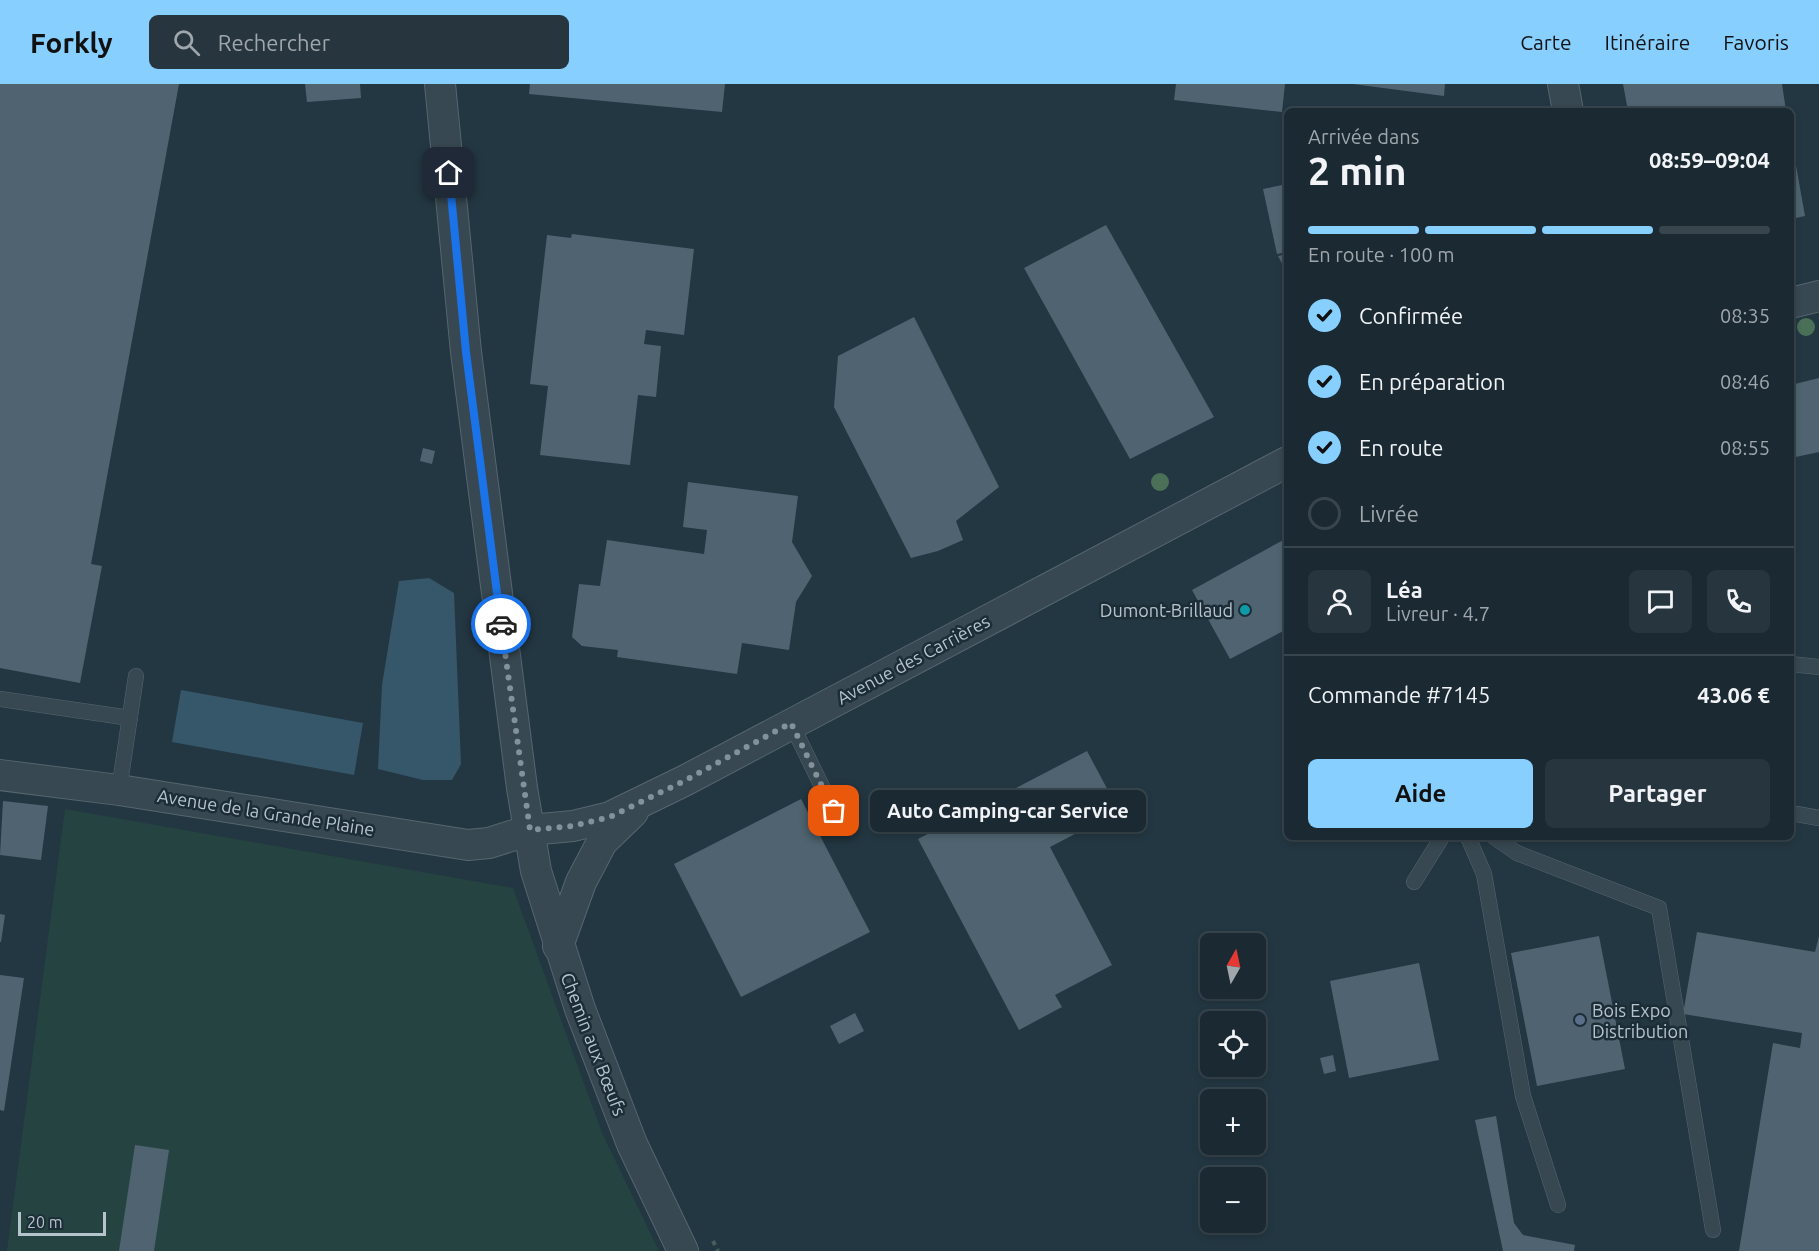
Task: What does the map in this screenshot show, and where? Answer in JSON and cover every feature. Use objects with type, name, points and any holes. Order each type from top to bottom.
[{"type":"street","name":"Chemin aux Bœufs","points":[[440,84],[466,352],[522,788],[536,871],[558,946],[633,1144],[683,1251]]},
{"type":"street","points":[[1563,84],[1567,108]]},
{"type":"street","points":[[1794,302],[1819,296]]},
{"type":"street","name":"Avenue des Carrières","points":[[530,830],[573,826],[601,820],[646,799],[1284,464]]},
{"type":"street","name":"Avenue de la Grande Plaine","points":[[0,774],[119,790],[468,845],[489,843],[530,830]]},
{"type":"street","points":[[558,946],[581,882],[602,842],[646,799]]},
{"type":"lane","points":[[1794,664],[1819,666]]},
{"type":"lane","points":[[119,790],[136,676]]},
{"type":"lane","points":[[0,699],[130,718]]},
{"type":"lane","points":[[791,723],[834,811]]},
{"type":"lane","points":[[1794,814],[1819,818]]},
{"type":"lane","points":[[1414,882],[1440,840]]},
{"type":"lane","points":[[1469,840],[1484,874],[1523,1096],[1558,1205]]},
{"type":"lane","points":[[1498,840],[1517,853],[1659,908],[1713,1230]]},
{"type":"green space","points":[[65,809],[513,888],[602,1133],[659,1251],[7,1251]]},
{"type":"water","points":[[429,578],[454,593],[461,764],[452,780],[423,780],[378,769],[382,685],[399,581]]},
{"type":"water","points":[[181,690],[363,723],[354,775],[172,742]]},
{"type":"building","points":[[0,84],[179,84],[91,564],[102,566],[80,683],[0,668]]},
{"type":"building","points":[[305,84],[360,84],[361,98],[307,102]]},
{"type":"building","points":[[530,84],[725,84],[722,112],[529,94]]},
{"type":"building","points":[[1176,84],[1285,84],[1282,112],[1174,100]]},
{"type":"building","points":[[1353,84],[1445,84],[1444,96]]},
{"type":"building","points":[[1623,84],[1782,84],[1786,108],[1627,108]]},
{"type":"building","points":[[1794,154],[1805,216],[1794,218]]},
{"type":"building","points":[[1284,185],[1284,253],[1277,254],[1263,189]]},
{"type":"building","points":[[1106,225],[1214,417],[1130,459],[1024,268]]},
{"type":"building","points":[[572,234],[694,249],[684,335],[646,330],[644,344],[661,346],[656,397],[638,395],[630,465],[540,455],[548,386],[530,384],[547,235],[571,238]]},
{"type":"building","points":[[1284,255],[1284,267],[1278,256]]},
{"type":"building","points":[[914,317],[999,487],[956,521],[963,540],[938,551],[911,558],[834,407],[838,356]]},
{"type":"building","points":[[1819,378],[1819,452],[1794,457],[1794,384]]},
{"type":"building","points":[[423,448],[435,451],[432,464],[420,461]]},
{"type":"building","points":[[688,482],[798,496],[792,542],[812,576],[796,602],[789,650],[742,643],[737,674],[617,657],[618,650],[582,646],[572,637],[579,584],[600,586],[607,540],[704,554],[707,530],[683,527]]},
{"type":"building","name":"Dumont-Brillaud","points":[[1284,540],[1284,631],[1230,659],[1192,590]]},
{"type":"building","points":[[1087,751],[1119,811],[1050,847],[1112,965],[1055,995],[1062,1007],[1019,1030],[918,839]]},
{"type":"building","points":[[801,799],[870,932],[741,997],[674,864]]},
{"type":"building","points":[[3,801],[48,806],[41,860],[0,855]]},
{"type":"building","points":[[0,914],[5,915],[1,942],[0,942]]},
{"type":"building","points":[[1697,932],[1815,952],[1819,936],[1819,1251],[1739,1251],[1773,1043],[1800,1048],[1802,1033],[1683,1014]]},
{"type":"building","points":[[1599,936],[1625,1069],[1537,1086],[1511,953]]},
{"type":"building","points":[[1419,963],[1439,1060],[1349,1078],[1330,981]]},
{"type":"building","points":[[0,975],[24,978],[4,1111],[0,1110]]},
{"type":"building","points":[[855,1013],[864,1031],[839,1044],[830,1026]]},
{"type":"building","points":[[1333,1055],[1336,1071],[1324,1074],[1320,1058]]},
{"type":"building","points":[[1496,1116],[1514,1223],[1523,1235],[1575,1245],[1574,1251],[1503,1251],[1475,1120]]},
{"type":"building","points":[[135,1145],[169,1150],[154,1251],[119,1251]]},
{"type":"way so far","points":[[501,624],[522,788],[530,830],[573,826],[610,817],[684,781],[791,723],[834,811]]},
{"type":"place","name":"Dumont-Brillaud","points":[[1245,610]]},
{"type":"place","name":"Auto Camping-car Service","points":[[834,811]]},
{"type":"place","name":"Bois Expo Distribution","points":[[1580,1020]]},
{"type":"route","points":[[449,173],[466,352],[501,624]]}]
